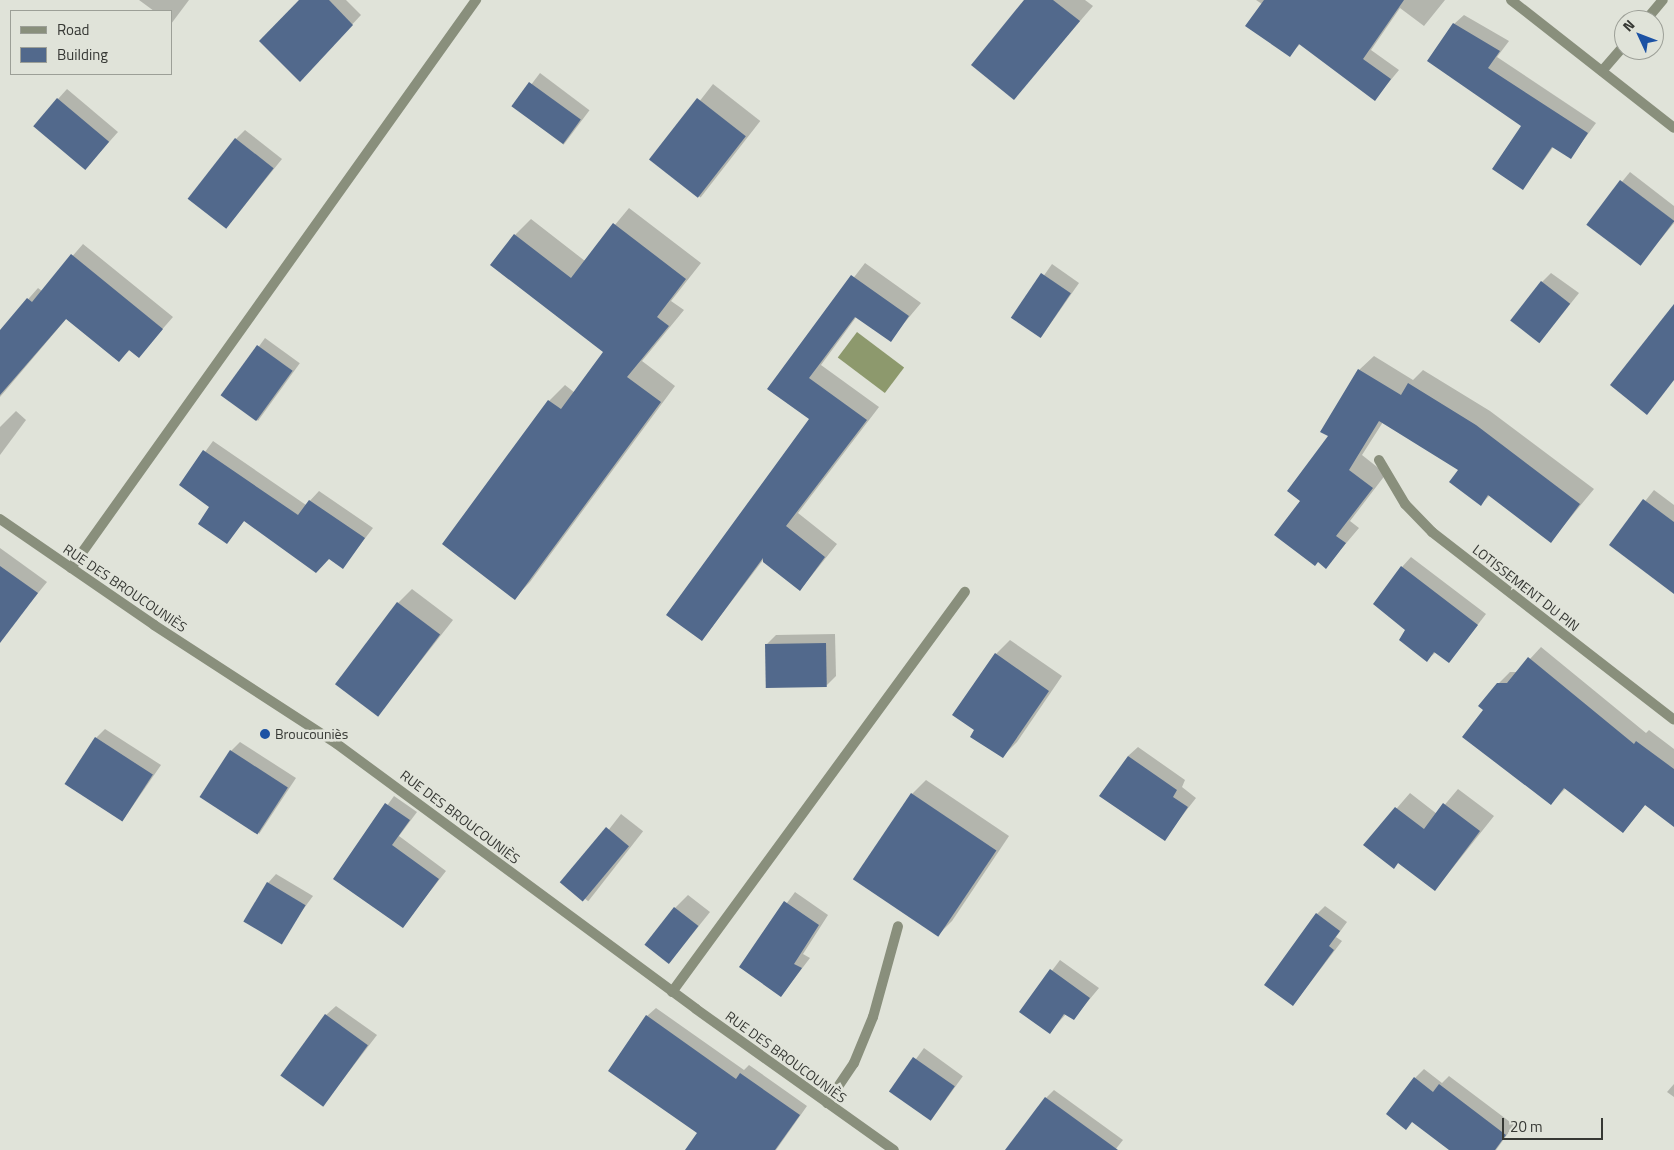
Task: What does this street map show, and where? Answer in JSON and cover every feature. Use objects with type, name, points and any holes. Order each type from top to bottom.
[{"type":"street","points":[[70,568],[476,0]]},
{"type":"street","points":[[1511,0],[1674,128]]},
{"type":"street","points":[[1654,10],[1663,0]]},
{"type":"street","points":[[1602,71],[1614,57]]},
{"type":"street","name":"LOTISSEMENT DU PIN","points":[[1379,460],[1405,504],[1432,532],[1674,720]]},
{"type":"street","name":"RUE DES BROUCOUNIÈS","points":[[0,519],[70,568],[337,744],[672,992],[894,1150]]},
{"type":"street","points":[[672,992],[965,592]]},
{"type":"street","points":[[827,1103],[854,1063],[873,1017],[898,926]]},
{"type":"shaded area","points":[[857,332],[904,368],[885,393],[838,358]]},
{"type":"building","points":[[299,0],[329,0],[353,25],[300,82],[259,41]]},
{"type":"building","points":[[1024,0],[1053,0],[1080,21],[1014,100],[971,65]]},
{"type":"building","points":[[1264,0],[1404,0],[1363,59],[1391,79],[1375,101],[1299,44],[1290,57],[1245,26]]},
{"type":"building","points":[[1453,23],[1500,51],[1488,68],[1588,133],[1571,159],[1552,147],[1523,190],[1492,169],[1521,126],[1427,61]]},
{"type":"building","points":[[529,82],[581,120],[563,144],[511,106]]},
{"type":"building","points":[[57,98],[109,142],[85,170],[33,126]]},
{"type":"building","points":[[697,98],[746,136],[698,198],[649,159]]},
{"type":"building","points":[[235,138],[274,168],[226,229],[188,199]]},
{"type":"building","points":[[1620,180],[1674,221],[1641,266],[1586,225]]},
{"type":"building","points":[[613,223],[686,279],[657,317],[669,326],[627,377],[661,402],[515,600],[442,544],[548,400],[561,409],[603,352],[490,265],[514,234],[571,278]]},
{"type":"building","points":[[71,254],[163,329],[139,358],[129,350],[119,362],[66,319],[0,395],[0,330],[27,298],[32,302]]},
{"type":"building","points":[[1041,273],[1071,293],[1041,338],[1011,318]]},
{"type":"building","points":[[851,275],[909,316],[891,342],[855,317],[809,378],[867,420],[786,526],[825,557],[800,591],[763,562],[763,558],[702,641],[666,615],[809,419],[767,389]]},
{"type":"building","points":[[1541,281],[1570,304],[1539,343],[1510,320]]},
{"type":"building","points":[[1674,304],[1674,380],[1647,415],[1610,385]]},
{"type":"building","points":[[257,345],[293,371],[256,421],[221,395]]},
{"type":"building","points":[[1358,369],[1401,395],[1408,383],[1476,425],[1580,504],[1551,543],[1488,495],[1481,506],[1449,482],[1458,470],[1379,421],[1349,470],[1373,488],[1336,536],[1346,543],[1326,569],[1318,562],[1315,566],[1274,535],[1300,501],[1287,491],[1328,436],[1320,432]]},
{"type":"building","points":[[203,450],[298,515],[309,500],[365,538],[343,569],[329,559],[316,573],[244,521],[227,544],[198,524],[209,507],[179,485]]},
{"type":"building","points":[[1643,499],[1674,522],[1674,594],[1609,545]]},
{"type":"building","points":[[0,566],[38,593],[0,643]]},
{"type":"building","points":[[1401,566],[1478,625],[1449,663],[1434,652],[1427,662],[1399,640],[1405,630],[1373,604]]},
{"type":"building","points":[[397,602],[440,634],[378,717],[335,684]]},
{"type":"building","points":[[826,643],[827,687],[766,688],[765,644]]},
{"type":"building","points":[[995,653],[1049,691],[1003,758],[970,737],[974,730],[952,715]]},
{"type":"building","points":[[1528,657],[1634,744],[1636,741],[1674,769],[1674,827],[1645,805],[1623,833],[1564,788],[1551,805],[1462,737],[1483,710],[1478,706],[1497,683],[1507,683]]},
{"type":"building","points":[[95,737],[153,775],[122,822],[65,784]]},
{"type":"building","points":[[230,750],[288,788],[257,835],[200,797]]},
{"type":"building","points":[[1128,756],[1177,790],[1173,797],[1188,807],[1165,841],[1099,796]]},
{"type":"building","points":[[911,793],[996,851],[938,937],[853,879]]},
{"type":"building","points":[[385,803],[410,820],[392,845],[439,879],[403,928],[333,879]]},
{"type":"building","points":[[1443,803],[1480,831],[1435,891],[1398,863],[1394,869],[1363,845],[1395,807],[1424,829]]},
{"type":"building","points":[[606,827],[629,846],[583,901],[560,882]]},
{"type":"building","points":[[267,882],[306,905],[282,945],[243,921]]},
{"type":"building","points":[[784,901],[819,925],[794,964],[802,968],[781,997],[739,967]]},
{"type":"building","points":[[674,907],[698,926],[669,964],[644,945]]},
{"type":"building","points":[[1316,913],[1340,931],[1329,946],[1334,950],[1293,1006],[1264,985]]},
{"type":"building","points":[[1050,969],[1090,998],[1074,1020],[1064,1014],[1050,1034],[1019,1012]]},
{"type":"building","points":[[325,1014],[368,1045],[323,1107],[280,1075]]},
{"type":"building","points":[[646,1015],[736,1079],[740,1073],[800,1115],[775,1150],[685,1150],[697,1133],[608,1071]]},
{"type":"building","points":[[913,1057],[955,1086],[931,1121],[889,1091]]},
{"type":"building","points":[[1414,1077],[1433,1092],[1439,1084],[1506,1135],[1495,1150],[1449,1150],[1412,1122],[1406,1130],[1386,1114]]},
{"type":"building","points":[[1045,1097],[1063,1110],[1118,1150],[1005,1150]]},
{"type":"place","name":"Broucouniès","points":[[265,734]]}]
